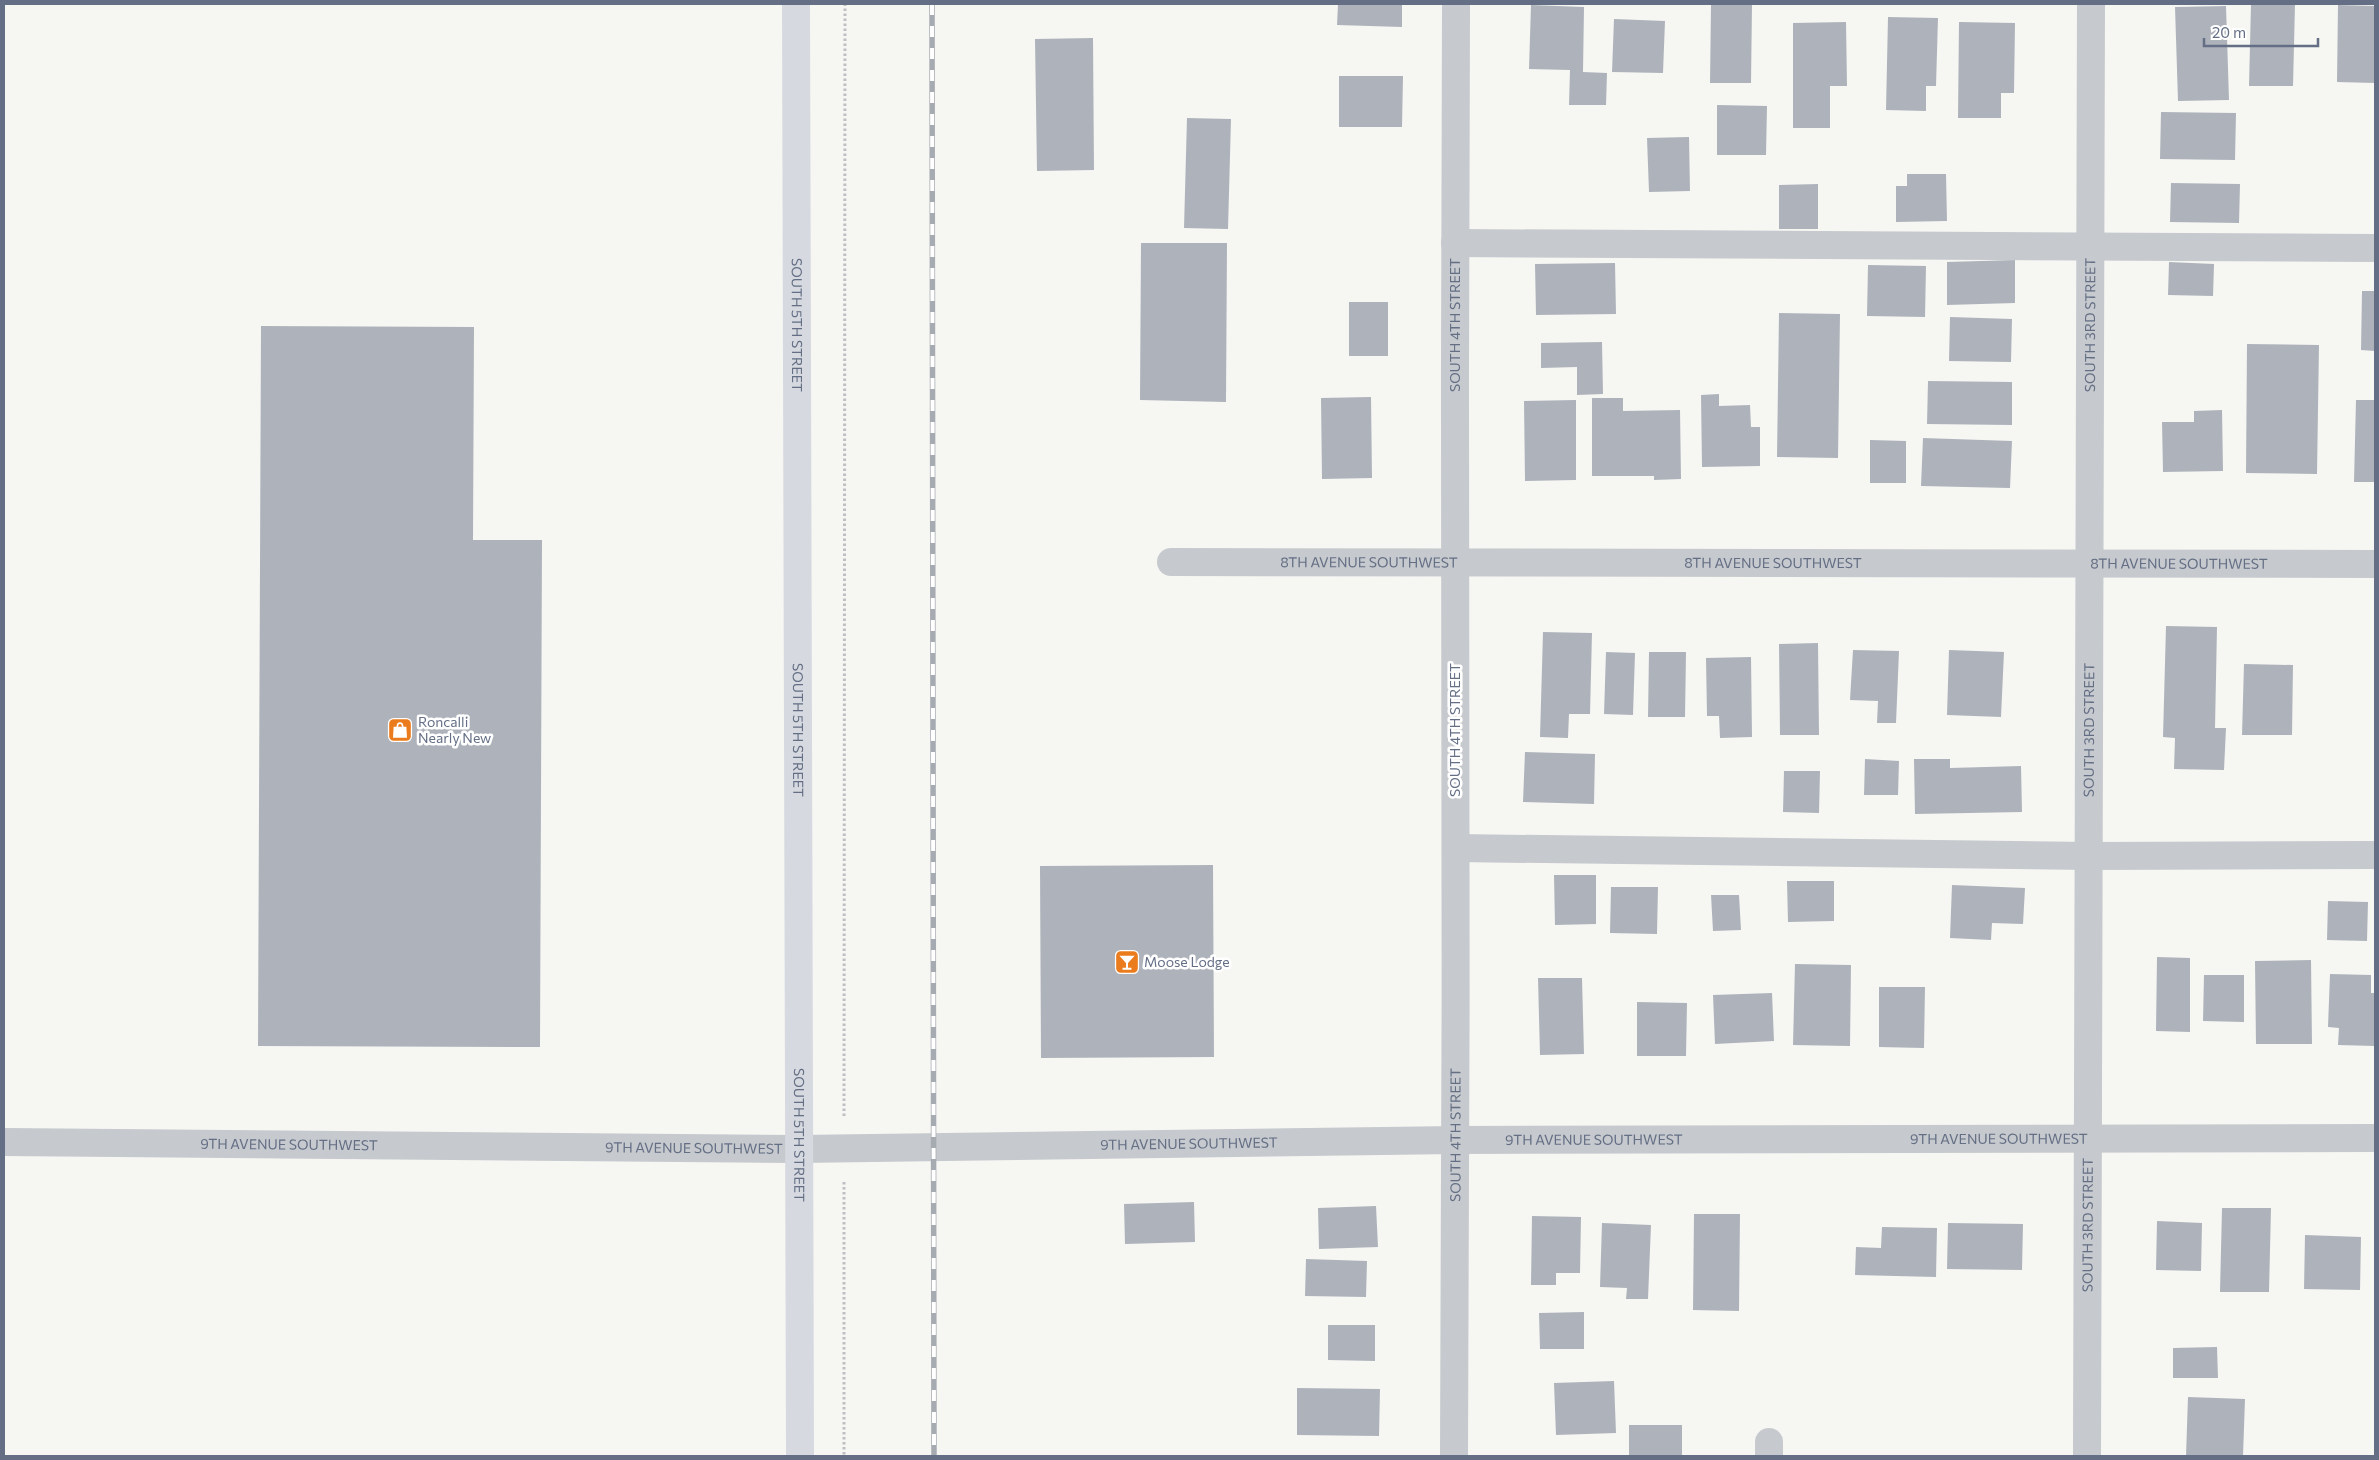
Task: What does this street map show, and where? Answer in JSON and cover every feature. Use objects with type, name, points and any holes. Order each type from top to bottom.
[{"type":"main road","name":"SOUTH 5TH STREET","points":[[796,4],[800,1456]]},
{"type":"street","name":"SOUTH 4TH STREET","points":[[1454,1456],[1456,1140],[1454,564],[1456,4]]},
{"type":"street","name":"SOUTH 3RD STREET","points":[[2087,1456],[2091,565],[2091,4]]},
{"type":"street","points":[[1455,243],[2375,248]]},
{"type":"street","name":"8TH AVENUE SOUTHWEST","points":[[1171,562],[1454,564],[2375,564]]},
{"type":"street","points":[[1456,848],[2090,856],[2375,855]]},
{"type":"street","name":"9TH AVENUE SOUTHWEST","points":[[4,1142],[799,1149],[1456,1140],[2375,1138]]},
{"type":"path","points":[[844,4],[844,1456]]},
{"type":"building","points":[[1338,4],[1402,4],[1402,27],[1337,25]]},
{"type":"building","points":[[2251,4],[2295,4],[2293,86],[2249,86]]},
{"type":"building","points":[[1531,5],[1584,7],[1583,72],[1607,73],[1606,105],[1569,105],[1570,70],[1529,69]]},
{"type":"building","points":[[1711,5],[1752,5],[1751,83],[1710,83]]},
{"type":"building","points":[[2338,5],[2375,6],[2375,83],[2337,82]]},
{"type":"building","points":[[2226,6],[2229,100],[2178,101],[2175,7]]},
{"type":"building","points":[[1888,17],[1938,18],[1936,86],[1926,86],[1926,111],[1886,110]]},
{"type":"building","points":[[1614,19],[1665,21],[1663,73],[1612,72]]},
{"type":"building","points":[[1846,22],[1847,86],[1830,86],[1830,128],[1793,128],[1793,23]]},
{"type":"building","points":[[1959,22],[2015,23],[2014,93],[2001,93],[2001,118],[1958,118]]},
{"type":"building","points":[[1093,38],[1094,170],[1037,171],[1035,39]]},
{"type":"building","points":[[1339,76],[1403,76],[1402,127],[1339,127]]},
{"type":"building","points":[[1717,105],[1767,106],[1766,155],[1717,155]]},
{"type":"building","points":[[2161,112],[2236,113],[2235,160],[2160,159]]},
{"type":"building","points":[[1187,118],[1231,119],[1228,229],[1184,228]]},
{"type":"building","points":[[1689,137],[1690,191],[1649,192],[1647,138]]},
{"type":"building","points":[[1907,174],[1946,174],[1947,221],[1896,222],[1896,186],[1907,186]]},
{"type":"building","points":[[2171,183],[2240,184],[2239,223],[2170,222]]},
{"type":"building","points":[[1818,184],[1818,229],[1779,229],[1779,185]]},
{"type":"building","points":[[1141,243],[1227,243],[1226,402],[1140,400]]},
{"type":"building","points":[[2015,260],[2015,303],[1947,305],[1947,262]]},
{"type":"building","points":[[2169,262],[2214,264],[2213,296],[2168,295]]},
{"type":"building","points":[[1615,263],[1616,314],[1536,315],[1535,264]]},
{"type":"building","points":[[1868,265],[1926,266],[1925,317],[1867,316]]},
{"type":"building","points":[[2362,291],[2375,291],[2375,351],[2361,350]]},
{"type":"building","points":[[1349,302],[1388,302],[1388,356],[1349,356]]},
{"type":"building","points":[[1779,313],[1840,314],[1838,458],[1777,457]]},
{"type":"building","points":[[1950,317],[2012,319],[2011,362],[1949,361]]},
{"type":"building","name":"Roncalli Nearly New","points":[[261,326],[474,327],[473,540],[542,540],[540,1047],[258,1046]]},
{"type":"building","points":[[1602,342],[1603,394],[1577,395],[1577,367],[1541,368],[1541,343]]},
{"type":"building","points":[[2247,344],[2319,345],[2317,474],[2246,473]]},
{"type":"building","points":[[1928,381],[2012,382],[2012,425],[1927,424]]},
{"type":"building","points":[[1719,394],[1719,406],[1750,405],[1751,427],[1760,427],[1760,466],[1702,467],[1701,395]]},
{"type":"building","points":[[1371,397],[1372,478],[1322,479],[1321,398]]},
{"type":"building","points":[[1592,398],[1623,398],[1623,411],[1680,410],[1681,479],[1654,480],[1654,476],[1592,476]]},
{"type":"building","points":[[1576,400],[1576,480],[1525,481],[1524,401]]},
{"type":"building","points":[[2356,400],[2375,400],[2375,482],[2354,482]]},
{"type":"building","points":[[2222,410],[2223,471],[2163,472],[2162,422],[2194,422],[2194,411]]},
{"type":"building","points":[[1923,438],[2012,441],[2010,488],[1921,486]]},
{"type":"building","points":[[1870,440],[1906,441],[1906,483],[1870,483]]},
{"type":"building","points":[[2166,626],[2217,627],[2215,728],[2226,728],[2224,770],[2174,769],[2175,738],[2163,737]]},
{"type":"building","points":[[1543,632],[1592,633],[1590,714],[1569,714],[1568,738],[1540,737]]},
{"type":"building","points":[[1818,643],[1819,735],[1780,735],[1779,644]]},
{"type":"building","points":[[1853,650],[1899,651],[1896,723],[1877,723],[1878,701],[1850,700]]},
{"type":"building","points":[[1949,650],[2004,652],[2001,717],[1947,715]]},
{"type":"building","points":[[1606,652],[1635,653],[1633,715],[1604,714]]},
{"type":"building","points":[[1649,652],[1686,652],[1685,717],[1648,717]]},
{"type":"building","points":[[1751,657],[1752,737],[1720,738],[1719,716],[1707,716],[1706,658]]},
{"type":"building","points":[[2244,664],[2293,665],[2292,735],[2242,735]]},
{"type":"building","points":[[1525,752],[1595,754],[1594,804],[1523,802]]},
{"type":"building","points":[[1865,759],[1899,761],[1898,795],[1864,795]]},
{"type":"building","points":[[1914,759],[1950,759],[1950,768],[2021,766],[2022,812],[1915,814]]},
{"type":"building","points":[[1784,771],[1820,771],[1819,813],[1783,812]]},
{"type":"building","name":"Moose Lodge","points":[[1213,865],[1214,1057],[1041,1058],[1040,866]]},
{"type":"building","points":[[1554,875],[1596,875],[1596,924],[1555,925]]},
{"type":"building","points":[[1787,881],[1834,881],[1834,921],[1788,922]]},
{"type":"building","points":[[1952,885],[2025,888],[2023,924],[1992,923],[1991,940],[1950,938]]},
{"type":"building","points":[[1611,887],[1658,887],[1657,934],[1610,933]]},
{"type":"building","points":[[1711,895],[1739,895],[1741,930],[1713,931]]},
{"type":"building","points":[[2328,901],[2368,902],[2367,941],[2327,940]]},
{"type":"building","points":[[2157,957],[2190,958],[2190,1032],[2156,1031]]},
{"type":"building","points":[[2311,960],[2312,1044],[2256,1044],[2255,961]]},
{"type":"building","points":[[1795,964],[1851,965],[1850,1046],[1793,1045]]},
{"type":"building","points":[[2330,974],[2371,975],[2371,993],[2375,993],[2375,1046],[2338,1045],[2339,1028],[2328,1027]]},
{"type":"building","points":[[2204,975],[2244,975],[2244,1022],[2203,1021]]},
{"type":"building","points":[[1538,978],[1582,978],[1584,1054],[1540,1055]]},
{"type":"building","points":[[1879,987],[1925,987],[1924,1048],[1879,1047]]},
{"type":"building","points":[[1772,993],[1774,1041],[1715,1044],[1713,995]]},
{"type":"building","points":[[1637,1002],[1687,1003],[1686,1056],[1637,1056]]},
{"type":"building","points":[[1194,1202],[1195,1242],[1125,1244],[1124,1204]]},
{"type":"building","points":[[1376,1206],[1378,1247],[1319,1249],[1318,1208]]},
{"type":"building","points":[[2222,1208],[2271,1208],[2269,1292],[2220,1292]]},
{"type":"building","points":[[1694,1214],[1740,1214],[1739,1311],[1693,1310]]},
{"type":"building","points":[[1532,1216],[1581,1217],[1580,1273],[1556,1273],[1556,1285],[1531,1285]]},
{"type":"building","points":[[2157,1221],[2202,1223],[2201,1271],[2156,1270]]},
{"type":"building","points":[[1602,1223],[1651,1225],[1648,1299],[1626,1299],[1627,1288],[1600,1287]]},
{"type":"building","points":[[1948,1223],[2023,1224],[2022,1270],[1947,1269]]},
{"type":"building","points":[[1882,1227],[1937,1228],[1936,1277],[1855,1275],[1856,1247],[1881,1248]]},
{"type":"building","points":[[2305,1235],[2361,1237],[2360,1290],[2304,1289]]},
{"type":"building","points":[[1306,1259],[1367,1261],[1366,1297],[1305,1296]]},
{"type":"building","points":[[1584,1312],[1584,1349],[1540,1349],[1539,1313]]},
{"type":"building","points":[[1328,1325],[1375,1325],[1375,1361],[1328,1360]]},
{"type":"building","points":[[2217,1347],[2218,1378],[2173,1378],[2173,1348]]},
{"type":"building","points":[[1614,1381],[1616,1433],[1556,1435],[1554,1383]]},
{"type":"building","points":[[1297,1388],[1380,1389],[1379,1436],[1297,1435]]},
{"type":"building","points":[[2188,1397],[2245,1399],[2243,1456],[2186,1456]]},
{"type":"building","points":[[1629,1425],[1682,1425],[1682,1456],[1629,1456]]},
{"type":"railway","points":[[932,4],[934,1456]]},
{"type":"place","name":"Roncalli Nearly New","points":[[400,730]]},
{"type":"place","name":"Moose Lodge","points":[[1127,962]]}]
